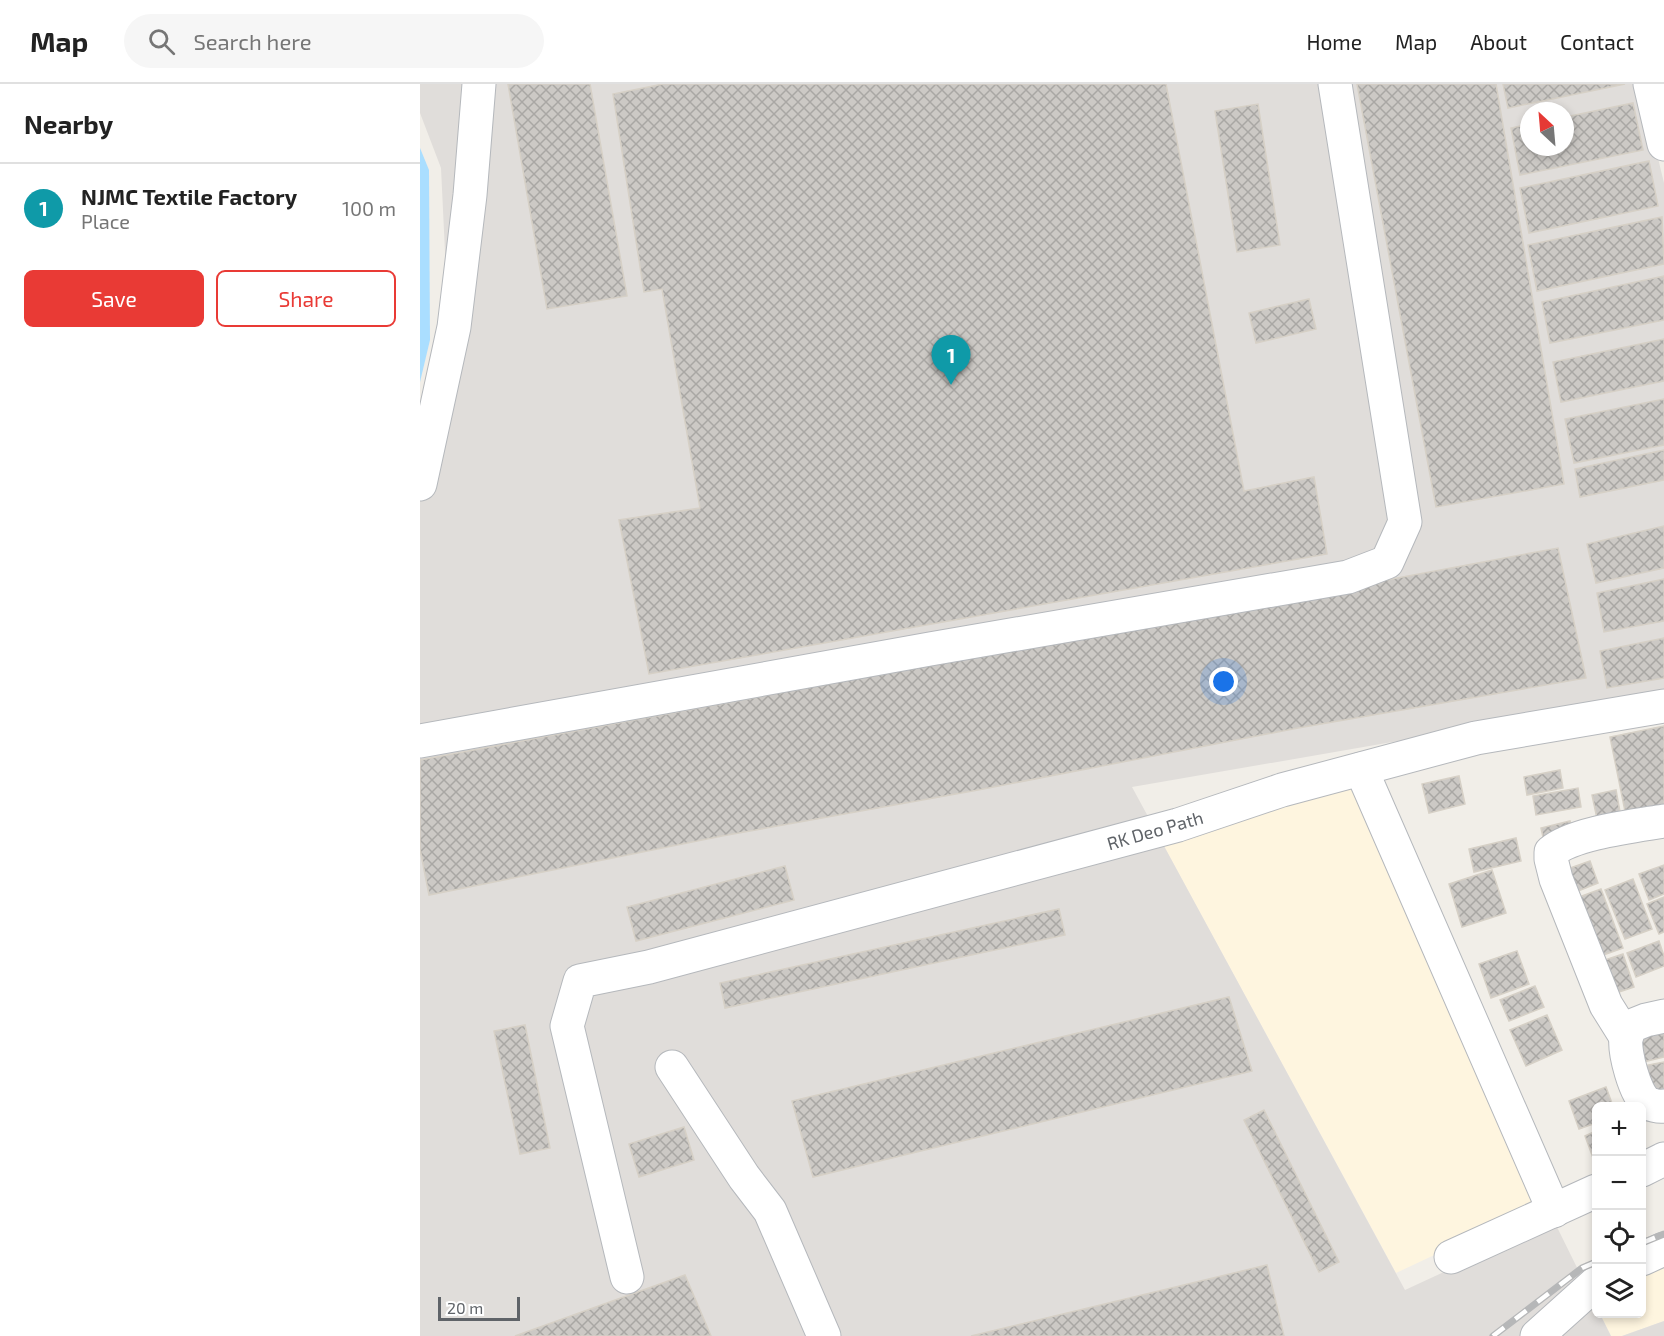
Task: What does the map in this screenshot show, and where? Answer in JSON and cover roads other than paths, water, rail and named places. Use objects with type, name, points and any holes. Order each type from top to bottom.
[{"type":"street","points":[[420,483],[454,327],[470,195],[479,84]]},
{"type":"street","points":[[420,741],[941,647],[1348,577],[1387,562],[1405,522],[1335,84]]},
{"type":"street","points":[[1650,84],[1664,142]]},
{"type":"street","name":"RK Deo Path","points":[[627,1277],[567,1026],[580,981],[649,967],[1178,825],[1282,790],[1476,738],[1664,706]]},
{"type":"street","points":[[1361,769],[1554,1211]]},
{"type":"street","points":[[1626,1037],[1606,1005],[1556,879],[1551,852],[1589,835],[1664,821]]},
{"type":"street","points":[[1664,1016],[1631,1026],[1626,1037],[1626,1051],[1637,1090],[1646,1102],[1659,1107],[1664,1106]]},
{"type":"street","points":[[672,1067],[744,1177],[770,1211],[824,1336]]},
{"type":"street","points":[[1646,1168],[1664,1160]]},
{"type":"street","points":[[1451,1257],[1592,1193]]},
{"type":"street","points":[[1646,1257],[1664,1249]]},
{"type":"street","points":[[1537,1336],[1592,1287]]},
{"type":"water","points":[[420,148],[429,170],[430,340],[420,382]]},
{"type":"railway","points":[[1646,1241],[1664,1234]]},
{"type":"railway","points":[[1493,1336],[1582,1268],[1592,1264]]},
{"type":"place","name":"NJMC Textile Factory","points":[[951,385]]}]
